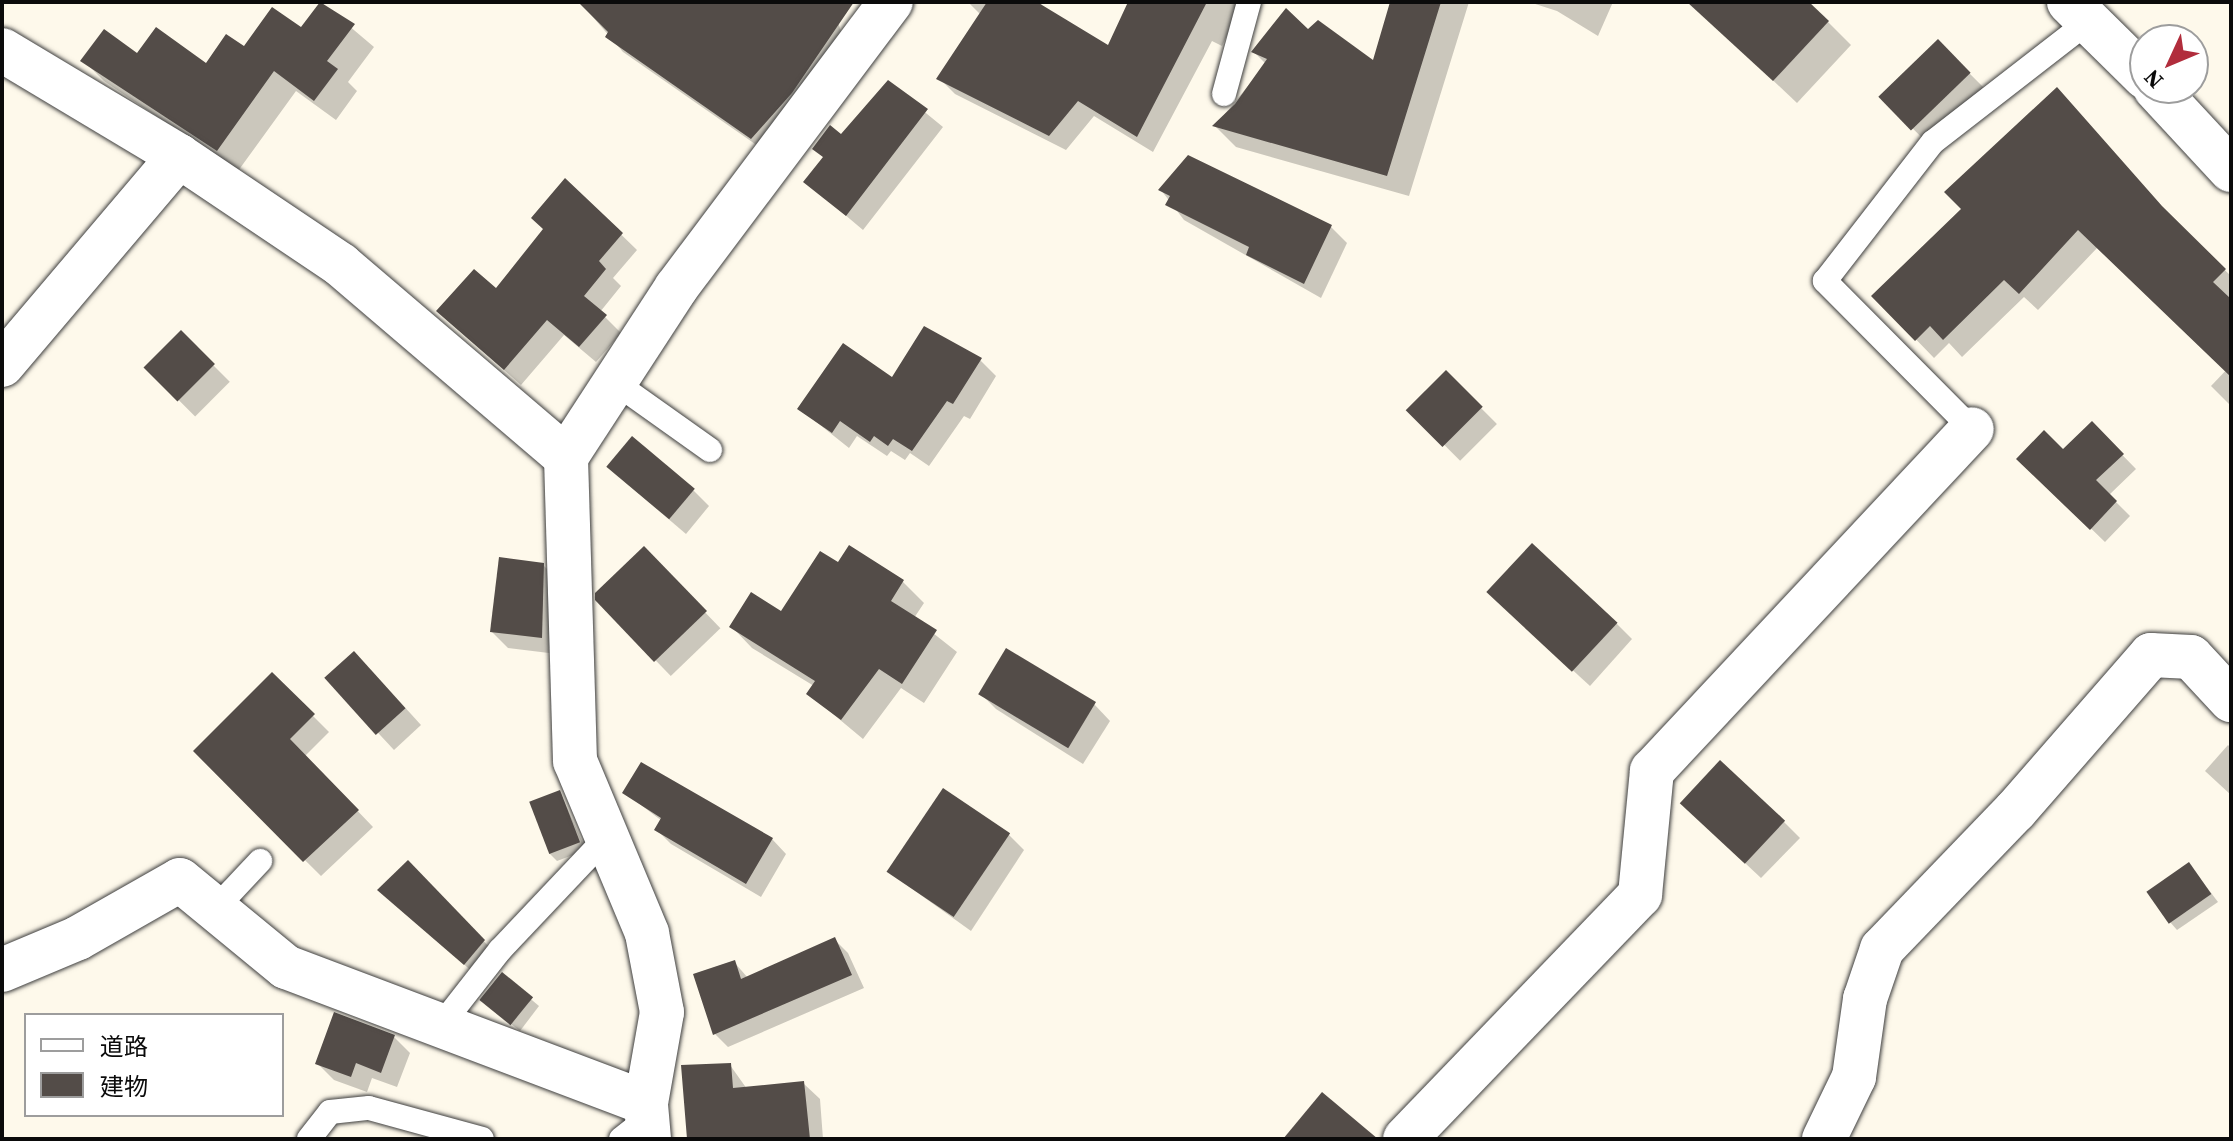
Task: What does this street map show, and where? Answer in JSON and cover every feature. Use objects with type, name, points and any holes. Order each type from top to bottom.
[{"type":"street","points":[[2,970],[78,938],[180,880],[286,967],[439,1028],[641,1125],[662,1012],[647,933],[575,761],[566,457],[613,381],[739,201],[891,2]]},
{"type":"street","points":[[2080,11],[2129,61]]},
{"type":"street","points":[[2,50],[179,156],[341,265],[566,457]]},
{"type":"street","points":[[2170,104],[2231,170]]},
{"type":"street","points":[[2,365],[179,156]]},
{"type":"street","points":[[1405,1139],[1640,895],[1652,771],[1972,429]]},
{"type":"street","points":[[1824,1139],[1854,1077],[1865,999],[1882,949],[2015,811],[2151,655],[2191,657],[2231,700]]},
{"type":"lane","points":[[1224,94],[1249,2]]},
{"type":"lane","points":[[1972,429],[1825,281],[1933,142],[2080,11]]},
{"type":"lane","points":[[613,381],[710,450]]},
{"type":"lane","points":[[439,1028],[500,950],[607,837]]},
{"type":"lane","points":[[215,909],[260,861]]},
{"type":"lane","points":[[309,1139],[330,1112],[369,1108],[482,1139]]},
{"type":"building","points":[[320,2],[355,24],[327,61],[338,69],[314,101],[274,71],[217,151],[80,61],[104,29],[137,53],[156,27],[206,63],[226,34],[244,46],[272,7],[301,27]]},
{"type":"building","points":[[578,2],[854,2],[792,93],[751,139],[605,37],[608,32]]},
{"type":"building","points":[[987,2],[1037,2],[1108,45],[1128,2],[1207,2],[1137,137],[1078,101],[1049,136],[936,79]]},
{"type":"building","points":[[1390,2],[1441,2],[1387,176],[1212,126],[1235,104],[1267,59],[1251,52],[1286,8],[1308,29],[1318,20],[1373,60]]},
{"type":"building","points":[[1687,2],[1809,2],[1829,21],[1773,81]]},
{"type":"building","points":[[1938,39],[1971,73],[1911,130],[1878,97]]},
{"type":"building","points":[[888,80],[928,109],[846,216],[803,182],[823,157],[812,149],[830,125],[841,134]]},
{"type":"building","points":[[2057,87],[2162,206],[2226,269],[2213,282],[2231,299],[2231,377],[2078,230],[2019,294],[2004,280],[1943,340],[1930,326],[1915,341],[1871,296],[1961,209],[1944,192]]},
{"type":"building","points":[[1188,155],[1332,225],[1304,284],[1246,255],[1249,247],[1165,205],[1170,196],[1158,190]]},
{"type":"building","points":[[565,178],[623,233],[599,261],[606,269],[584,296],[607,315],[579,347],[547,320],[504,370],[436,311],[474,269],[496,288],[543,229],[531,218]]},
{"type":"building","points":[[924,326],[982,358],[953,404],[947,401],[912,451],[893,439],[888,446],[874,436],[870,442],[840,421],[832,433],[797,409],[843,343],[892,377]]},
{"type":"building","points":[[181,330],[215,364],[177,401],[144,367]]},
{"type":"building","points":[[1446,370],[1483,407],[1442,447],[1406,410]]},
{"type":"building","points":[[2092,421],[2124,454],[2096,480],[2117,501],[2090,530],[2016,459],[2044,430],[2063,449]]},
{"type":"building","points":[[632,436],[695,489],[669,519],[606,467]]},
{"type":"building","points":[[1532,543],[1618,623],[1572,672],[1486,592]]},
{"type":"building","points":[[849,545],[904,580],[891,601],[937,630],[902,684],[879,669],[841,720],[806,694],[815,681],[729,627],[751,592],[781,611],[820,551],[838,562]]},
{"type":"building","points":[[644,546],[707,611],[654,662],[595,600],[595,593]]},
{"type":"building","points":[[499,557],[544,563],[542,638],[490,632]]},
{"type":"building","points":[[1006,648],[1096,702],[1068,748],[978,694]]},
{"type":"building","points":[[354,651],[406,708],[376,735],[324,678]]},
{"type":"building","points":[[272,672],[315,714],[290,739],[359,810],[303,862],[193,751]]},
{"type":"building","points":[[1720,760],[1785,821],[1745,864],[1680,803]]},
{"type":"building","points":[[641,762],[773,838],[746,884],[654,830],[661,818],[622,793]]},
{"type":"building","points":[[943,788],[1010,833],[954,917],[887,872]]},
{"type":"building","points":[[560,790],[580,842],[549,854],[529,802]]},
{"type":"building","points":[[408,860],[485,940],[464,965],[377,890]]},
{"type":"building","points":[[2189,862],[2211,894],[2169,924],[2146,892]]},
{"type":"building","points":[[835,937],[852,975],[713,1035],[693,974],[735,960],[741,979]]},
{"type":"building","points":[[502,972],[533,997],[510,1025],[479,1000]]},
{"type":"building","points":[[334,1012],[395,1035],[381,1073],[356,1063],[351,1077],[315,1064]]},
{"type":"building","points":[[731,1063],[733,1088],[804,1081],[810,1139],[687,1139],[681,1065]]},
{"type":"building","points":[[1322,1092],[1378,1139],[1283,1139]]}]
